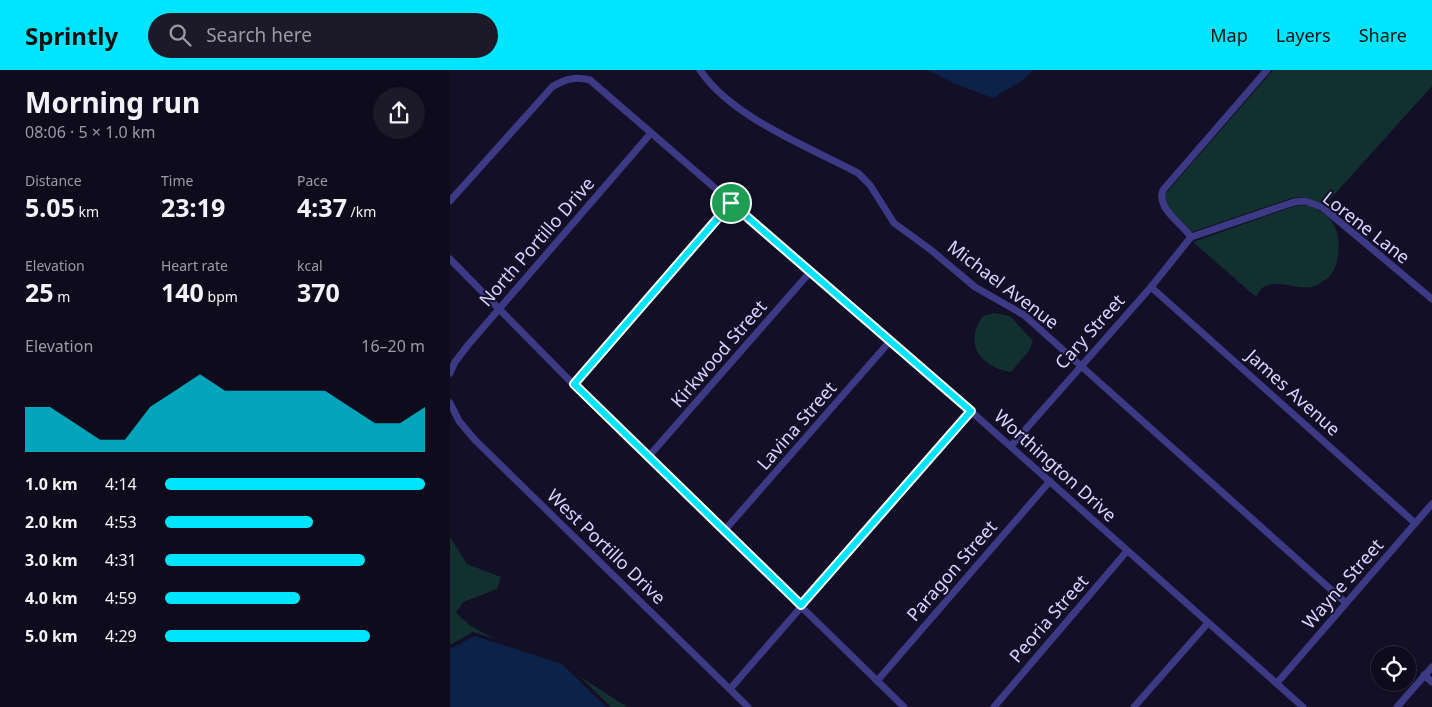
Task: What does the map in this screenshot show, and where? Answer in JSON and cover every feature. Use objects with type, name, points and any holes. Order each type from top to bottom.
[{"type":"street","name":"Michael Avenue","points":[[700,70],[706,78],[742,110],[858,173],[870,185],[894,223],[931,250],[975,287],[1024,315],[1346,603]]},
{"type":"street","points":[[1191,237],[1184,227],[1165,210],[1161,203],[1163,190],[1267,70]]},
{"type":"street","name":"Worthington Drive","points":[[450,201],[552,88],[564,80],[580,77],[590,80],[891,340],[1303,707]]},
{"type":"street","name":"North Portillo Drive","points":[[450,373],[459,356],[651,133]]},
{"type":"street","name":"Lorene Lane","points":[[1191,237],[1294,202],[1312,203],[1322,207],[1432,299]]},
{"type":"street","points":[[574,384],[731,203]]},
{"type":"street","name":"Cary Street","points":[[1011,446],[1151,287],[1191,237]]},
{"type":"street","points":[[450,259],[499,310],[904,707]]},
{"type":"street","name":"Kirkwood Street","points":[[649,456],[811,271]]},
{"type":"street","name":"James Avenue","points":[[1151,287],[1415,523]]},
{"type":"street","name":"Lavina Street","points":[[724,531],[891,340]]},
{"type":"street","name":"West Portillo Drive","points":[[450,403],[459,421],[475,440],[748,707]]},
{"type":"street","points":[[730,689],[971,411]]},
{"type":"street","name":"Paragon Street","points":[[877,681],[1050,481]]},
{"type":"street","name":"Wayne Street","points":[[1277,683],[1432,504]]},
{"type":"street","name":"Peoria Street","points":[[994,707],[1127,550]]},
{"type":"street","points":[[1145,707],[1136,704],[1208,623]]},
{"type":"street","points":[[1397,707],[1432,667]]},
{"type":"street","points":[[1424,675],[1432,682]]},
{"type":"green space","points":[[1273,70],[1432,70],[1432,86],[1325,205],[1305,197],[1292,198],[1192,232],[1170,209],[1165,199],[1166,193]]},
{"type":"green space","points":[[1305,205],[1322,212],[1333,223],[1339,247],[1334,270],[1329,277],[1314,286],[1305,288],[1281,284],[1267,285],[1256,297],[1193,242],[1295,206]]},
{"type":"green space","points":[[994,313],[1010,316],[1033,341],[1029,351],[1011,372],[991,365],[983,359],[975,344],[977,326],[983,316]]},
{"type":"green space","points":[[450,537],[467,564],[501,577],[497,589],[463,602],[456,613],[471,626],[495,639],[473,632],[450,645]]},
{"type":"green space","points":[[579,676],[627,707],[611,707]]},
{"type":"water","points":[[927,70],[1033,70],[1023,80],[993,98],[956,84]]},
{"type":"water","points":[[475,636],[562,664],[606,707],[450,707],[450,649]]},
{"type":"route","points":[[731,203],[971,411],[801,605],[574,384],[731,203]]}]
